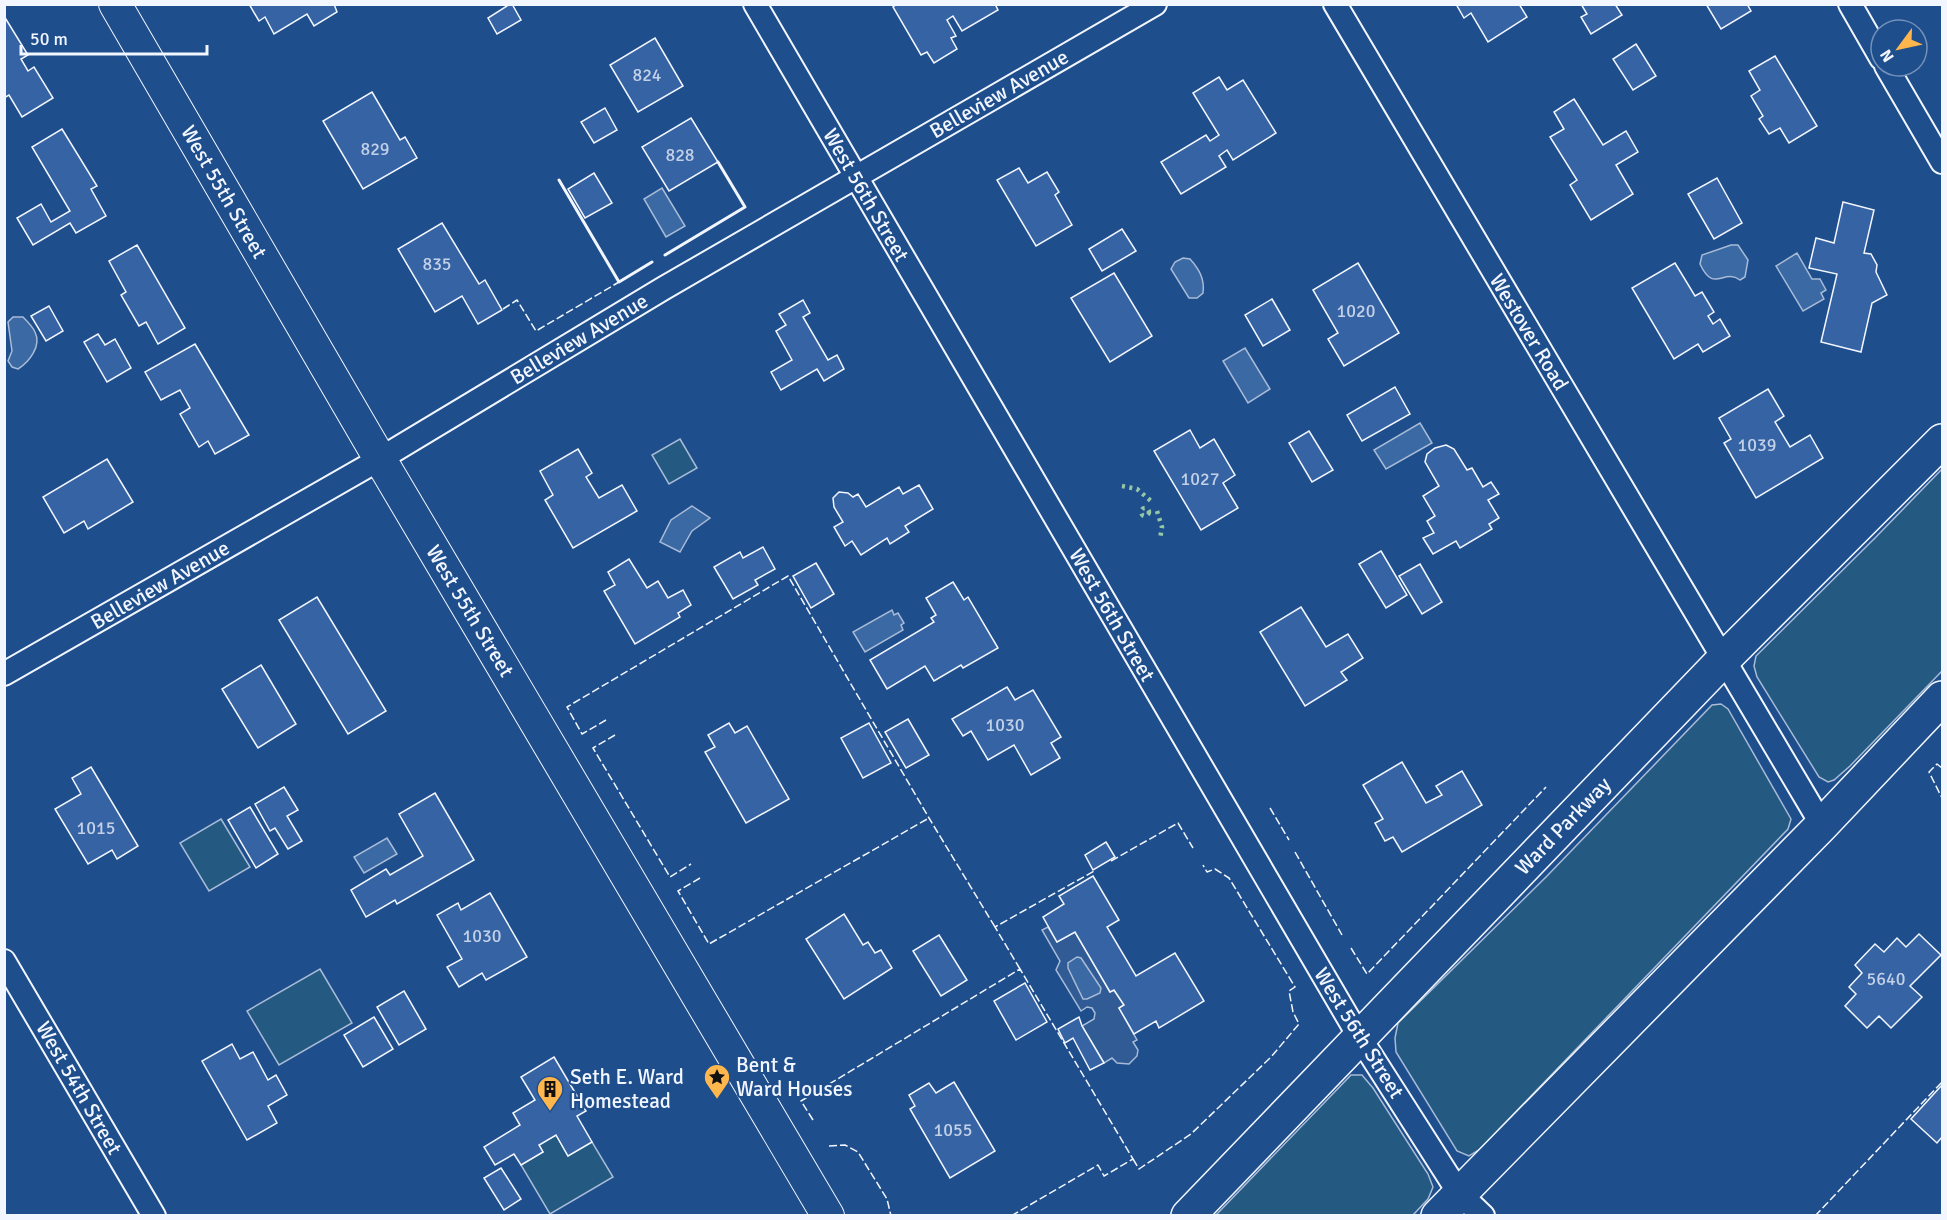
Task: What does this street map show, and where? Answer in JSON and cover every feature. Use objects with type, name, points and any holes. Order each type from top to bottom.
[{"type":"main road","name":"West 55th Street","points":[[115,4],[380,459],[828,1215]]},
{"type":"main road","name":"Ward Parkway","points":[[1188,1215],[1723,660],[1942,441]]},
{"type":"main road","points":[[1449,1204],[1822,825],[1942,698]]},
{"type":"street","name":"West 56th Street","points":[[755,4],[1360,1038],[1449,1204],[1483,1215]]},
{"type":"street","name":"Belleview Avenue","points":[[4,674],[380,459],[664,288],[1155,4]]},
{"type":"street","name":"Westover Road","points":[[1335,4],[1822,825]]},
{"type":"street","points":[[1850,4],[1869,37]]},
{"type":"street","points":[[1893,78],[1942,162]]},
{"type":"street","name":"West 54th Street","points":[[4,961],[154,1215]]},
{"type":"shaded area","points":[[662,188],[685,226],[666,237],[644,199]]},
{"type":"shaded area","points":[[1731,245],[1738,245],[1748,260],[1745,277],[1740,280],[1734,277],[1714,279],[1710,277],[1700,264],[1702,255]]},
{"type":"shaded area","points":[[1797,253],[1812,279],[1820,279],[1826,290],[1821,293],[1824,299],[1803,311],[1776,266]]},
{"type":"shaded area","points":[[1183,258],[1190,259],[1199,270],[1203,293],[1197,298],[1189,298],[1171,269],[1175,262]]},
{"type":"shaded area","points":[[13,317],[23,317],[33,328],[37,337],[36,348],[18,369],[12,367],[8,361],[12,351],[8,322]]},
{"type":"shaded area","points":[[1245,348],[1270,389],[1248,403],[1223,361]]},
{"type":"shaded area","points":[[1420,423],[1432,443],[1386,469],[1374,450]]},
{"type":"shaded area","points":[[680,439],[697,468],[669,484],[652,455]]},
{"type":"shaded area","points":[[1942,469],[1942,671],[1850,766],[1834,780],[1828,782],[1819,777],[1757,677],[1754,666],[1756,656]]},
{"type":"shaded area","points":[[692,506],[710,518],[692,531],[680,552],[660,542],[671,520]]},
{"type":"shaded area","points":[[892,610],[894,615],[898,613],[904,623],[901,625],[903,630],[865,652],[853,632]]},
{"type":"shaded area","points":[[1721,704],[1728,709],[1791,819],[1788,829],[1479,1150],[1469,1156],[1457,1151],[1396,1052],[1395,1038],[1398,1023],[1547,876],[1712,705]]},
{"type":"shaded area","points":[[221,819],[250,867],[209,891],[180,843]]},
{"type":"shaded area","points":[[387,838],[397,854],[364,873],[354,857]]},
{"type":"shaded area","points":[[1048,927],[1057,942],[1075,932],[1110,992],[1114,990],[1124,1005],[1119,1008],[1137,1040],[1133,1042],[1138,1050],[1137,1056],[1129,1064],[1117,1063],[1112,1058],[1104,1063],[1082,1026],[1094,1019],[1095,1013],[1092,1008],[1087,1007],[1081,1011],[1056,970],[1060,961],[1042,930]]},
{"type":"shaded area","points":[[1077,957],[1081,958],[1101,988],[1100,993],[1087,999],[1083,999],[1068,968],[1068,963]]},
{"type":"shaded area","points":[[320,969],[352,1023],[279,1065],[247,1011]]},
{"type":"shaded area","points":[[1351,1075],[1362,1075],[1373,1088],[1428,1174],[1433,1187],[1428,1199],[1413,1215],[1216,1215]]},
{"type":"shaded area","points":[[556,1135],[568,1156],[592,1142],[613,1177],[550,1214],[521,1165],[543,1152],[539,1145]]},
{"type":"building","points":[[249,4],[334,4],[337,12],[314,26],[307,14],[274,34],[265,17],[259,21]]},
{"type":"building","points":[[510,4],[521,20],[497,34],[488,18]]},
{"type":"building","points":[[897,4],[995,4],[998,10],[962,31],[953,16],[947,20],[956,36],[951,38],[957,49],[934,63],[927,52],[921,55],[893,7]]},
{"type":"building","points":[[1456,4],[1519,4],[1527,17],[1488,42],[1471,13],[1464,18]]},
{"type":"building","points":[[1581,4],[1615,4],[1622,15],[1591,34],[1581,17],[1587,14]]},
{"type":"building","points":[[1706,4],[1747,4],[1751,11],[1721,29]]},
{"type":"building","points":[[4,16],[28,55],[21,59],[28,71],[34,67],[53,98],[22,117],[9,95],[4,98]]},
{"type":"building","points":[[655,38],[683,86],[638,112],[610,65]]},
{"type":"building","points":[[1636,44],[1656,76],[1633,90],[1613,59]]},
{"type":"building","points":[[1775,56],[1817,126],[1789,143],[1780,128],[1769,134],[1759,119],[1763,116],[1751,96],[1760,90],[1749,71]]},
{"type":"building","points":[[1219,77],[1227,90],[1243,80],[1276,133],[1233,160],[1227,150],[1219,156],[1226,167],[1181,194],[1161,162],[1206,135],[1210,141],[1219,135],[1193,93]]},
{"type":"building","points":[[372,92],[400,140],[405,137],[417,158],[363,189],[323,121]]},
{"type":"building","points":[[1574,99],[1603,145],[1626,131],[1638,152],[1616,165],[1633,194],[1591,220],[1570,185],[1577,180],[1550,137],[1564,129],[1554,112]]},
{"type":"building","points":[[605,108],[617,130],[594,143],[581,122]]},
{"type":"building","points":[[691,118],[718,162],[669,191],[642,147]]},
{"type":"building","points":[[62,129],[97,186],[91,189],[106,216],[76,233],[70,223],[33,245],[17,218],[41,204],[51,222],[70,211],[32,147]]},
{"type":"building","points":[[1019,168],[1028,183],[1047,172],[1059,192],[1055,195],[1072,225],[1036,246],[997,180]]},
{"type":"building","points":[[594,173],[612,203],[585,218],[568,189]]},
{"type":"building","points":[[1717,178],[1742,223],[1714,239],[1688,194]]},
{"type":"building","points":[[1843,202],[1874,210],[1864,253],[1871,254],[1877,265],[1876,272],[1887,295],[1872,303],[1861,352],[1821,342],[1837,274],[1809,268],[1816,238],[1834,243]]},
{"type":"building","points":[[442,223],[479,284],[485,280],[502,310],[478,324],[462,296],[435,312],[398,249]]},
{"type":"building","points":[[1122,229],[1136,251],[1102,271],[1089,249]]},
{"type":"building","points":[[137,245],[185,328],[158,344],[146,322],[139,326],[121,295],[126,292],[109,261]]},
{"type":"building","points":[[1358,263],[1399,333],[1344,366],[1328,339],[1338,333],[1313,290]]},
{"type":"building","points":[[1675,263],[1695,296],[1702,292],[1714,312],[1708,316],[1713,324],[1720,319],[1730,336],[1703,352],[1698,344],[1674,359],[1632,288]]},
{"type":"building","points":[[1114,273],[1152,336],[1110,362],[1071,298]]},
{"type":"building","points":[[1272,299],[1290,330],[1263,346],[1245,315]]},
{"type":"building","points":[[803,300],[810,313],[803,317],[828,360],[837,355],[844,369],[824,381],[817,369],[781,390],[771,372],[792,360],[776,331],[786,325],[779,314]]},
{"type":"building","points":[[49,306],[63,331],[46,341],[31,316]]},
{"type":"building","points":[[98,334],[105,345],[115,339],[131,368],[107,382],[84,342]]},
{"type":"building","points":[[195,344],[249,435],[215,454],[208,441],[199,447],[180,414],[190,408],[180,390],[161,400],[145,372]]},
{"type":"building","points":[[1395,387],[1410,414],[1362,441],[1347,415]]},
{"type":"building","points":[[1768,389],[1784,416],[1775,422],[1790,447],[1810,435],[1823,458],[1756,498],[1724,443],[1731,439],[1719,418]]},
{"type":"building","points":[[1190,430],[1200,448],[1214,439],[1235,475],[1223,483],[1238,508],[1201,530],[1154,451]]},
{"type":"building","points":[[1309,431],[1333,470],[1312,482],[1289,443]]},
{"type":"building","points":[[1446,445],[1454,449],[1467,470],[1472,468],[1483,487],[1491,482],[1499,494],[1488,500],[1499,518],[1489,524],[1492,529],[1460,548],[1456,541],[1433,554],[1423,538],[1434,533],[1427,521],[1435,516],[1423,496],[1439,486],[1425,462],[1427,454],[1435,448]]},
{"type":"building","points":[[578,449],[592,473],[586,477],[599,498],[622,485],[637,511],[573,548],[545,500],[553,495],[540,471]]},
{"type":"building","points":[[107,459],[133,502],[88,529],[84,521],[64,533],[43,497]]},
{"type":"building","points":[[919,485],[933,509],[905,526],[909,532],[890,544],[887,538],[861,555],[852,541],[845,546],[834,527],[843,522],[834,507],[833,498],[839,492],[848,493],[853,497],[858,494],[866,507],[899,487],[903,494]]},
{"type":"building","points":[[763,547],[775,569],[755,580],[758,585],[733,599],[714,567],[740,552],[743,558]]},
{"type":"building","points":[[1381,551],[1407,595],[1386,608],[1359,564]]},
{"type":"building","points":[[629,559],[647,588],[658,581],[668,598],[683,590],[691,605],[678,613],[680,617],[635,644],[604,591],[615,585],[608,572]]},
{"type":"building","points":[[816,563],[834,594],[811,608],[793,576]]},
{"type":"building","points":[[1420,564],[1442,602],[1422,614],[1399,576]]},
{"type":"building","points":[[953,582],[964,600],[968,597],[998,648],[963,668],[961,665],[934,681],[925,666],[887,689],[870,660],[934,622],[931,618],[936,615],[926,598]]},
{"type":"building","points":[[317,597],[386,711],[348,734],[279,620]]},
{"type":"building","points":[[1301,607],[1326,647],[1348,634],[1363,658],[1341,672],[1347,680],[1305,706],[1260,632]]},
{"type":"building","points":[[261,665],[296,724],[258,748],[222,689]]},
{"type":"building","points":[[1007,687],[1015,700],[1033,690],[1061,737],[1051,743],[1060,758],[1031,775],[1014,745],[988,760],[971,731],[963,736],[952,719]]},
{"type":"building","points":[[908,719],[929,755],[906,768],[885,732]]},
{"type":"building","points":[[729,723],[735,733],[747,726],[789,799],[746,823],[705,752],[715,747],[708,735]]},
{"type":"building","points":[[869,723],[891,763],[863,778],[841,738]]},
{"type":"building","points":[[1402,762],[1426,803],[1442,795],[1436,786],[1462,771],[1482,805],[1402,852],[1393,837],[1385,841],[1375,823],[1383,819],[1363,785]]},
{"type":"building","points":[[91,767],[138,846],[117,859],[112,850],[88,864],[55,809],[81,794],[72,778]]},
{"type":"building","points":[[284,787],[298,810],[287,816],[302,841],[288,849],[275,828],[270,831],[255,804]]},
{"type":"building","points":[[435,793],[474,860],[397,904],[395,900],[366,917],[351,890],[386,869],[390,875],[423,856],[399,814]]},
{"type":"building","points":[[250,807],[278,854],[256,868],[228,820]]},
{"type":"building","points":[[1106,842],[1115,857],[1093,870],[1085,855]]},
{"type":"building","points":[[1093,876],[1119,920],[1107,927],[1136,976],[1175,953],[1204,1001],[1159,1028],[1156,1021],[1134,1034],[1119,1008],[1124,1005],[1114,990],[1110,992],[1075,932],[1057,942],[1043,917],[1064,904],[1059,896]]},
{"type":"building","points":[[490,893],[527,957],[486,980],[482,973],[459,987],[447,967],[462,959],[437,915],[458,903],[461,910]]},
{"type":"building","points":[[844,914],[863,945],[868,942],[875,953],[881,950],[892,968],[844,999],[806,939]]},
{"type":"building","points":[[1919,934],[1941,955],[1910,986],[1922,997],[1891,1028],[1879,1016],[1867,1028],[1845,1006],[1856,994],[1849,987],[1862,973],[1855,965],[1875,944],[1884,952],[1897,938],[1906,947]]},
{"type":"building","points":[[939,935],[967,980],[941,996],[913,951]]},
{"type":"building","points":[[1025,983],[1047,1022],[1016,1040],[994,1001]]},
{"type":"building","points":[[404,991],[426,1029],[399,1045],[377,1007]]},
{"type":"building","points":[[374,1017],[393,1049],[363,1067],[344,1035]]},
{"type":"building","points":[[1079,1017],[1104,1063],[1090,1070],[1073,1038],[1065,1043],[1058,1029]]},
{"type":"building","points":[[232,1044],[240,1059],[253,1052],[268,1080],[276,1075],[287,1095],[268,1106],[277,1123],[247,1140],[202,1061]]},
{"type":"building","name":"Seth E. Ward Homestead","points":[[554,1057],[586,1111],[577,1116],[592,1142],[568,1156],[556,1135],[539,1145],[543,1152],[521,1165],[514,1154],[495,1165],[484,1147],[520,1125],[513,1113],[535,1100],[521,1077]]},
{"type":"building","points":[[954,1082],[995,1151],[950,1178],[910,1109],[915,1106],[909,1095],[929,1083],[936,1093]]},
{"type":"building","points":[[1942,1085],[1942,1137],[1937,1143],[1911,1119]]},
{"type":"building","points":[[501,1168],[521,1199],[504,1210],[484,1178]]},
{"type":"hedge","points":[[1122,486],[1137,489],[1151,501]]},
{"type":"hedge","points":[[1145,508],[1149,512],[1145,516],[1141,512],[1145,508]]},
{"type":"hedge","points":[[1157,511],[1162,527],[1160,539]]},
{"type":"fence","points":[[503,309],[517,300],[536,331],[619,282]]},
{"type":"fence","points":[[606,720],[582,734],[567,707],[788,576],[995,927]]},
{"type":"fence","points":[[615,735],[593,748],[670,877],[691,864]]},
{"type":"fence","points":[[1942,768],[1937,764],[1929,772],[1942,798]]},
{"type":"fence","points":[[1351,948],[1367,974],[1546,787]]},
{"type":"fence","points":[[1270,808],[1289,840]]},
{"type":"fence","points":[[700,878],[678,891],[709,944],[929,818]]},
{"type":"fence","points":[[1111,861],[1178,823],[1193,848]]},
{"type":"fence","points":[[1295,852],[1342,935]]},
{"type":"fence","points":[[1133,1159],[1139,1169],[1191,1134],[1271,1057],[1299,1024],[1293,1012],[1289,991],[1295,987],[1229,878],[1215,869],[1207,872],[1203,865]]},
{"type":"fence","points":[[1020,969],[995,927],[1096,870]]},
{"type":"fence","points":[[813,1120],[801,1101],[1020,969],[1133,1159],[1104,1176],[1098,1165],[1011,1216]]},
{"type":"fence","points":[[1815,1216],[1942,1082]]},
{"type":"fence","points":[[829,1146],[845,1145],[858,1152],[887,1199],[891,1216]]},
{"type":"wall","points":[[665,255],[745,207],[718,162]]},
{"type":"wall","points":[[559,180],[619,282],[652,262]]},
{"type":"place","name":"Bent & Ward Houses","points":[[717,1100]]},
{"type":"place","name":"Seth E. Ward Homestead","points":[[550,1112]]}]
